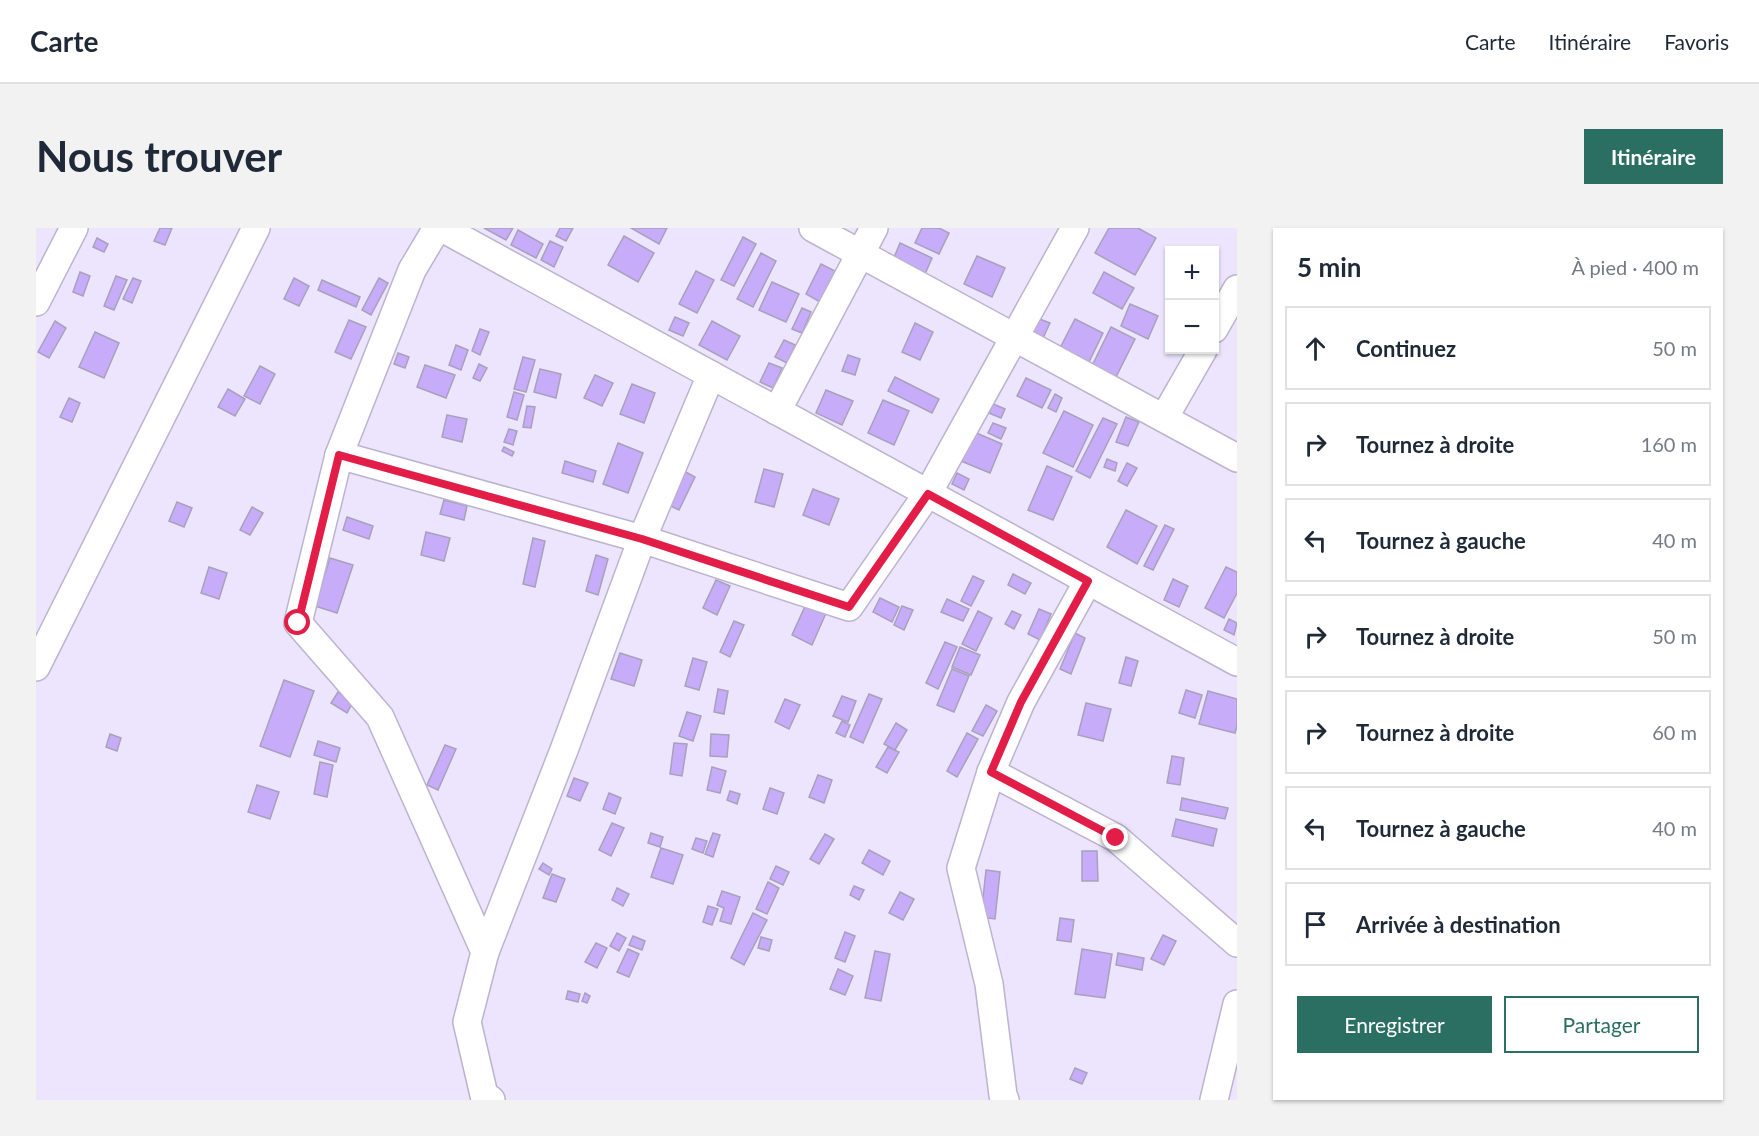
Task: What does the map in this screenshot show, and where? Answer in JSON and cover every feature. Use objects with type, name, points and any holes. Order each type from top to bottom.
[{"type":"street","points":[[36,302],[74,228]]},
{"type":"street","points":[[36,667],[256,228]]},
{"type":"street","points":[[437,228],[412,270],[339,455],[298,623],[380,717],[485,952]]},
{"type":"street","points":[[442,228],[1237,662]]},
{"type":"street","points":[[813,228],[1237,458]]},
{"type":"street","points":[[777,411],[874,228]]},
{"type":"street","points":[[339,455],[642,539],[849,607],[928,494],[1075,228]]},
{"type":"street","points":[[1219,322],[1237,289]]},
{"type":"street","points":[[1164,418],[1201,354]]},
{"type":"street","points":[[491,1100],[484,1095],[467,1022],[485,952],[564,750],[642,539],[711,375]]},
{"type":"street","points":[[1005,1100],[989,984],[961,868],[991,772],[1021,702],[1088,581]]},
{"type":"street","points":[[991,772],[1116,838],[1237,943]]},
{"type":"street","points":[[1214,1100],[1237,1004]]},
{"type":"building","points":[[160,228],[172,228],[165,245],[154,241]]},
{"type":"building","points":[[484,228],[513,228],[506,240]]},
{"type":"building","points":[[560,228],[573,228],[566,241],[556,236]]},
{"type":"building","points":[[631,228],[667,228],[659,244]]},
{"type":"building","points":[[922,228],[939,228],[949,233],[939,254],[915,243]]},
{"type":"building","points":[[1109,228],[1138,228],[1156,238],[1135,275],[1095,253]]},
{"type":"building","points":[[518,230],[543,244],[536,258],[511,245]]},
{"type":"building","points":[[624,236],[654,253],[638,282],[608,265]]},
{"type":"building","points":[[743,237],[756,244],[734,286],[721,280]]},
{"type":"building","points":[[97,238],[108,244],[104,252],[93,247]]},
{"type":"building","points":[[550,241],[563,247],[554,267],[541,260]]},
{"type":"building","points":[[900,243],[932,258],[925,274],[893,260]]},
{"type":"building","points":[[761,253],[776,261],[753,307],[737,299]]},
{"type":"building","points":[[977,256],[1005,268],[992,297],[964,284]]},
{"type":"building","points":[[821,264],[835,271],[820,302],[806,294]]},
{"type":"building","points":[[696,271],[714,280],[697,313],[679,304]]},
{"type":"building","points":[[80,272],[90,276],[83,296],[73,292]]},
{"type":"building","points":[[1104,272],[1134,288],[1122,309],[1093,293]]},
{"type":"building","points":[[116,276],[127,280],[114,310],[104,306]]},
{"type":"building","points":[[133,278],[141,281],[132,303],[123,299]]},
{"type":"building","points":[[294,278],[309,286],[299,306],[284,299]]},
{"type":"building","points":[[379,278],[388,283],[371,315],[362,310]]},
{"type":"building","points":[[322,280],[360,297],[356,307],[318,290]]},
{"type":"building","points":[[772,282],[799,294],[786,322],[759,310]]},
{"type":"building","points":[[1130,304],[1158,316],[1148,339],[1121,326]]},
{"type":"building","points":[[802,308],[811,312],[802,333],[792,329]]},
{"type":"building","points":[[675,317],[689,323],[683,336],[669,330]]},
{"type":"building","points":[[1037,318],[1050,323],[1043,338],[1031,333]]},
{"type":"building","points":[[1075,319],[1103,333],[1088,364],[1059,350]]},
{"type":"building","points":[[349,320],[366,327],[351,359],[335,352]]},
{"type":"building","points":[[55,321],[66,328],[49,358],[38,352]]},
{"type":"building","points":[[712,321],[740,336],[727,360],[699,345]]},
{"type":"building","points":[[915,323],[933,332],[920,360],[902,352]]},
{"type":"building","points":[[1111,327],[1135,339],[1114,381],[1090,370]]},
{"type":"building","points":[[480,329],[489,332],[480,355],[472,351]]},
{"type":"building","points":[[95,332],[119,343],[104,378],[79,367]]},
{"type":"building","points":[[784,340],[795,345],[787,363],[775,357]]},
{"type":"building","points":[[456,345],[468,350],[461,370],[449,365]]},
{"type":"building","points":[[398,353],[409,357],[405,368],[394,364]]},
{"type":"building","points":[[848,355],[860,359],[855,375],[842,371]]},
{"type":"building","points":[[523,357],[535,360],[526,392],[514,389]]},
{"type":"building","points":[[769,363],[782,368],[773,388],[760,382]]},
{"type":"building","points":[[479,364],[487,368],[480,381],[473,378]]},
{"type":"building","points":[[425,365],[455,375],[446,398],[417,387]]},
{"type":"building","points":[[260,366],[275,374],[260,404],[244,396]]},
{"type":"building","points":[[540,369],[561,374],[556,398],[534,392]]},
{"type":"building","points":[[595,375],[613,383],[602,406],[584,398]]},
{"type":"building","points":[[895,377],[939,399],[932,413],[888,391]]},
{"type":"building","points":[[1026,378],[1051,390],[1042,408],[1017,396]]},
{"type":"building","points":[[632,384],[655,393],[644,423],[620,414]]},
{"type":"building","points":[[228,389],[245,399],[235,416],[218,407]]},
{"type":"building","points":[[826,390],[853,401],[842,425],[816,413]]},
{"type":"building","points":[[514,392],[524,395],[517,420],[507,417]]},
{"type":"building","points":[[1055,394],[1062,398],[1056,412],[1048,408]]},
{"type":"building","points":[[69,398],[80,403],[72,422],[60,417]]},
{"type":"building","points":[[883,400],[909,411],[894,445],[868,433]]},
{"type":"building","points":[[993,404],[1005,409],[1001,418],[989,413]]},
{"type":"building","points":[[527,406],[535,407],[531,428],[523,427]]},
{"type":"building","points":[[1064,411],[1093,425],[1073,467],[1043,453]]},
{"type":"building","points":[[447,415],[467,419],[462,442],[442,437]]},
{"type":"building","points":[[1126,417],[1139,422],[1128,446],[1116,442]]},
{"type":"building","points":[[1103,418],[1117,424],[1090,478],[1076,471]]},
{"type":"building","points":[[993,423],[1006,428],[1001,439],[988,433]]},
{"type":"building","points":[[509,429],[517,431],[513,445],[504,442]]},
{"type":"building","points":[[974,432],[1002,444],[990,473],[961,461]]},
{"type":"building","points":[[618,443],[643,453],[628,493],[603,484]]},
{"type":"building","points":[[504,447],[514,452],[512,456],[502,451]]},
{"type":"building","points":[[1107,459],[1117,463],[1115,471],[1104,467]]},
{"type":"building","points":[[565,461],[596,471],[593,482],[562,473]]},
{"type":"building","points":[[1127,463],[1137,468],[1127,486],[1118,481]]},
{"type":"building","points":[[1047,466],[1072,477],[1053,520],[1028,510]]},
{"type":"building","points":[[764,469],[783,474],[774,507],[755,502]]},
{"type":"building","points":[[684,471],[695,477],[679,510],[668,505]]},
{"type":"building","points":[[957,473],[969,479],[964,490],[952,484]]},
{"type":"building","points":[[813,489],[839,499],[829,525],[803,515]]},
{"type":"building","points":[[444,500],[467,506],[464,520],[440,514]]},
{"type":"building","points":[[177,502],[192,508],[184,527],[169,521]]},
{"type":"building","points":[[252,507],[263,513],[250,535],[240,530]]},
{"type":"building","points":[[1126,510],[1157,526],[1137,564],[1107,547]]},
{"type":"building","points":[[347,517],[373,526],[369,539],[343,530]]},
{"type":"building","points":[[1165,525],[1174,529],[1153,570],[1144,566]]},
{"type":"building","points":[[426,532],[450,538],[444,561],[421,555]]},
{"type":"building","points":[[533,538],[545,541],[535,587],[523,584]]},
{"type":"building","points":[[596,555],[608,559],[598,595],[586,591]]},
{"type":"building","points":[[330,558],[353,565],[337,613],[315,606]]},
{"type":"building","points":[[209,567],[227,573],[219,599],[201,593]]},
{"type":"building","points":[[1226,567],[1237,572],[1237,593],[1224,618],[1205,608]]},
{"type":"building","points":[[1013,574],[1031,583],[1025,594],[1008,585]]},
{"type":"building","points":[[973,576],[984,581],[971,606],[961,601]]},
{"type":"building","points":[[1173,579],[1188,586],[1179,607],[1164,600]]},
{"type":"building","points":[[716,580],[730,586],[717,615],[703,608]]},
{"type":"building","points":[[880,598],[899,607],[892,622],[873,612]]},
{"type":"building","points":[[947,599],[969,609],[963,621],[941,612]]},
{"type":"building","points":[[807,602],[827,611],[812,645],[792,635]]},
{"type":"building","points":[[902,606],[913,610],[904,630],[894,625]]},
{"type":"building","points":[[1039,609],[1051,614],[1040,640],[1028,634]]},
{"type":"building","points":[[978,611],[992,618],[976,651],[962,644]]},
{"type":"building","points":[[1012,611],[1021,615],[1014,629],[1005,624]]},
{"type":"building","points":[[1229,619],[1237,623],[1234,635],[1224,630]]},
{"type":"building","points":[[734,621],[744,625],[730,657],[720,652]]},
{"type":"building","points":[[1075,633],[1085,638],[1071,674],[1060,669]]},
{"type":"building","points":[[945,642],[957,647],[938,689],[926,683]]},
{"type":"building","points":[[960,647],[980,655],[971,675],[952,667]]},
{"type":"building","points":[[620,653],[642,660],[634,686],[611,679]]},
{"type":"building","points":[[1126,657],[1138,661],[1131,686],[1119,683]]},
{"type":"building","points":[[693,658],[707,662],[699,690],[685,686]]},
{"type":"building","points":[[952,669],[969,676],[954,712],[937,705]]},
{"type":"building","points":[[284,680],[314,691],[290,757],[260,746]]},
{"type":"building","points":[[718,689],[728,691],[724,714],[714,712]]},
{"type":"building","points":[[1186,690],[1202,695],[1195,718],[1179,713]]},
{"type":"building","points":[[1208,691],[1237,699],[1235,733],[1199,724]]},
{"type":"building","points":[[338,692],[354,700],[347,713],[331,703]]},
{"type":"building","points":[[869,694],[882,699],[863,743],[850,737]]},
{"type":"building","points":[[842,696],[856,701],[848,722],[833,716]]},
{"type":"building","points":[[785,699],[800,705],[789,729],[775,722]]},
{"type":"building","points":[[1086,703],[1111,709],[1103,741],[1078,735]]},
{"type":"building","points":[[986,705],[997,711],[983,736],[972,731]]},
{"type":"building","points":[[687,712],[701,716],[693,741],[679,736]]},
{"type":"building","points":[[842,721],[850,725],[845,737],[836,733]]},
{"type":"building","points":[[896,723],[907,730],[895,750],[884,744]]},
{"type":"building","points":[[967,733],[978,739],[957,777],[947,771]]},
{"type":"building","points":[[110,734],[121,738],[117,751],[106,747]]},
{"type":"building","points":[[711,734],[729,735],[727,757],[710,756]]},
{"type":"building","points":[[318,741],[340,748],[336,762],[314,755]]},
{"type":"building","points":[[674,743],[687,744],[682,776],[670,774]]},
{"type":"building","points":[[445,745],[456,749],[438,790],[427,785]]},
{"type":"building","points":[[888,747],[899,752],[887,773],[876,767]]},
{"type":"building","points":[[1172,756],[1184,758],[1180,785],[1167,783]]},
{"type":"building","points":[[320,762],[333,765],[327,797],[314,794]]},
{"type":"building","points":[[712,767],[726,771],[720,793],[707,790]]},
{"type":"building","points":[[818,775],[832,780],[824,803],[809,797]]},
{"type":"building","points":[[574,778],[588,783],[580,801],[567,796]]},
{"type":"building","points":[[257,785],[279,792],[270,819],[248,812]]},
{"type":"building","points":[[770,788],[784,793],[777,814],[763,809]]},
{"type":"building","points":[[730,791],[740,794],[737,804],[727,800]]},
{"type":"building","points":[[609,793],[621,798],[615,814],[603,809]]},
{"type":"building","points":[[1182,798],[1228,808],[1225,819],[1180,810]]},
{"type":"building","points":[[1176,819],[1217,829],[1213,846],[1172,836]]},
{"type":"building","points":[[612,823],[624,828],[611,856],[599,850]]},
{"type":"building","points":[[651,833],[663,837],[660,847],[648,843]]},
{"type":"building","points":[[713,833],[720,835],[713,857],[705,854]]},
{"type":"building","points":[[825,834],[834,839],[819,864],[810,859]]},
{"type":"building","points":[[696,838],[707,841],[703,853],[692,849]]},
{"type":"building","points":[[661,848],[683,855],[673,884],[651,877]]},
{"type":"building","points":[[869,850],[890,861],[883,875],[862,863]]},
{"type":"building","points":[[1082,851],[1097,851],[1098,881],[1082,881]]},
{"type":"building","points":[[543,863],[552,869],[549,875],[539,869]]},
{"type":"building","points":[[776,866],[789,872],[783,885],[770,879]]},
{"type":"building","points":[[986,870],[1000,872],[995,919],[981,917]]},
{"type":"building","points":[[552,874],[565,879],[556,902],[543,898]]},
{"type":"building","points":[[768,882],[779,888],[767,914],[756,909]]},
{"type":"building","points":[[854,886],[864,890],[859,900],[850,895]]},
{"type":"building","points":[[617,888],[629,894],[623,906],[612,900]]},
{"type":"building","points":[[722,891],[740,897],[731,924],[720,921],[724,908],[717,905]]},
{"type":"building","points":[[900,892],[914,899],[903,920],[889,913]]},
{"type":"building","points":[[708,906],[718,909],[712,925],[703,922]]},
{"type":"building","points":[[753,913],[767,920],[744,965],[731,958]]},
{"type":"building","points":[[1060,918],[1074,920],[1071,942],[1057,940]]},
{"type":"building","points":[[845,932],[855,936],[845,962],[835,958]]},
{"type":"building","points":[[617,933],[626,938],[619,951],[610,946]]},
{"type":"building","points":[[1163,935],[1176,941],[1164,965],[1151,959]]},
{"type":"building","points":[[633,936],[645,941],[642,950],[629,945]]},
{"type":"building","points":[[761,937],[772,940],[769,951],[758,948]]},
{"type":"building","points":[[596,943],[607,948],[597,968],[585,962]]},
{"type":"building","points":[[628,949],[639,954],[629,977],[617,972]]},
{"type":"building","points":[[1082,949],[1112,954],[1105,998],[1075,994]]},
{"type":"building","points":[[875,951],[890,954],[881,1001],[865,998]]},
{"type":"building","points":[[1118,953],[1144,958],[1142,970],[1116,965]]},
{"type":"building","points":[[838,969],[853,976],[845,995],[830,989]]},
{"type":"building","points":[[568,991],[580,994],[578,1002],[566,999]]},
{"type":"building","points":[[585,993],[590,996],[587,1003],[582,1001]]},
{"type":"building","points":[[1075,1068],[1087,1073],[1082,1084],[1070,1079]]},
{"type":"route","points":[[298,623],[339,455],[642,539],[849,607],[928,494],[1088,581],[1021,702],[991,772],[1116,838]]}]
